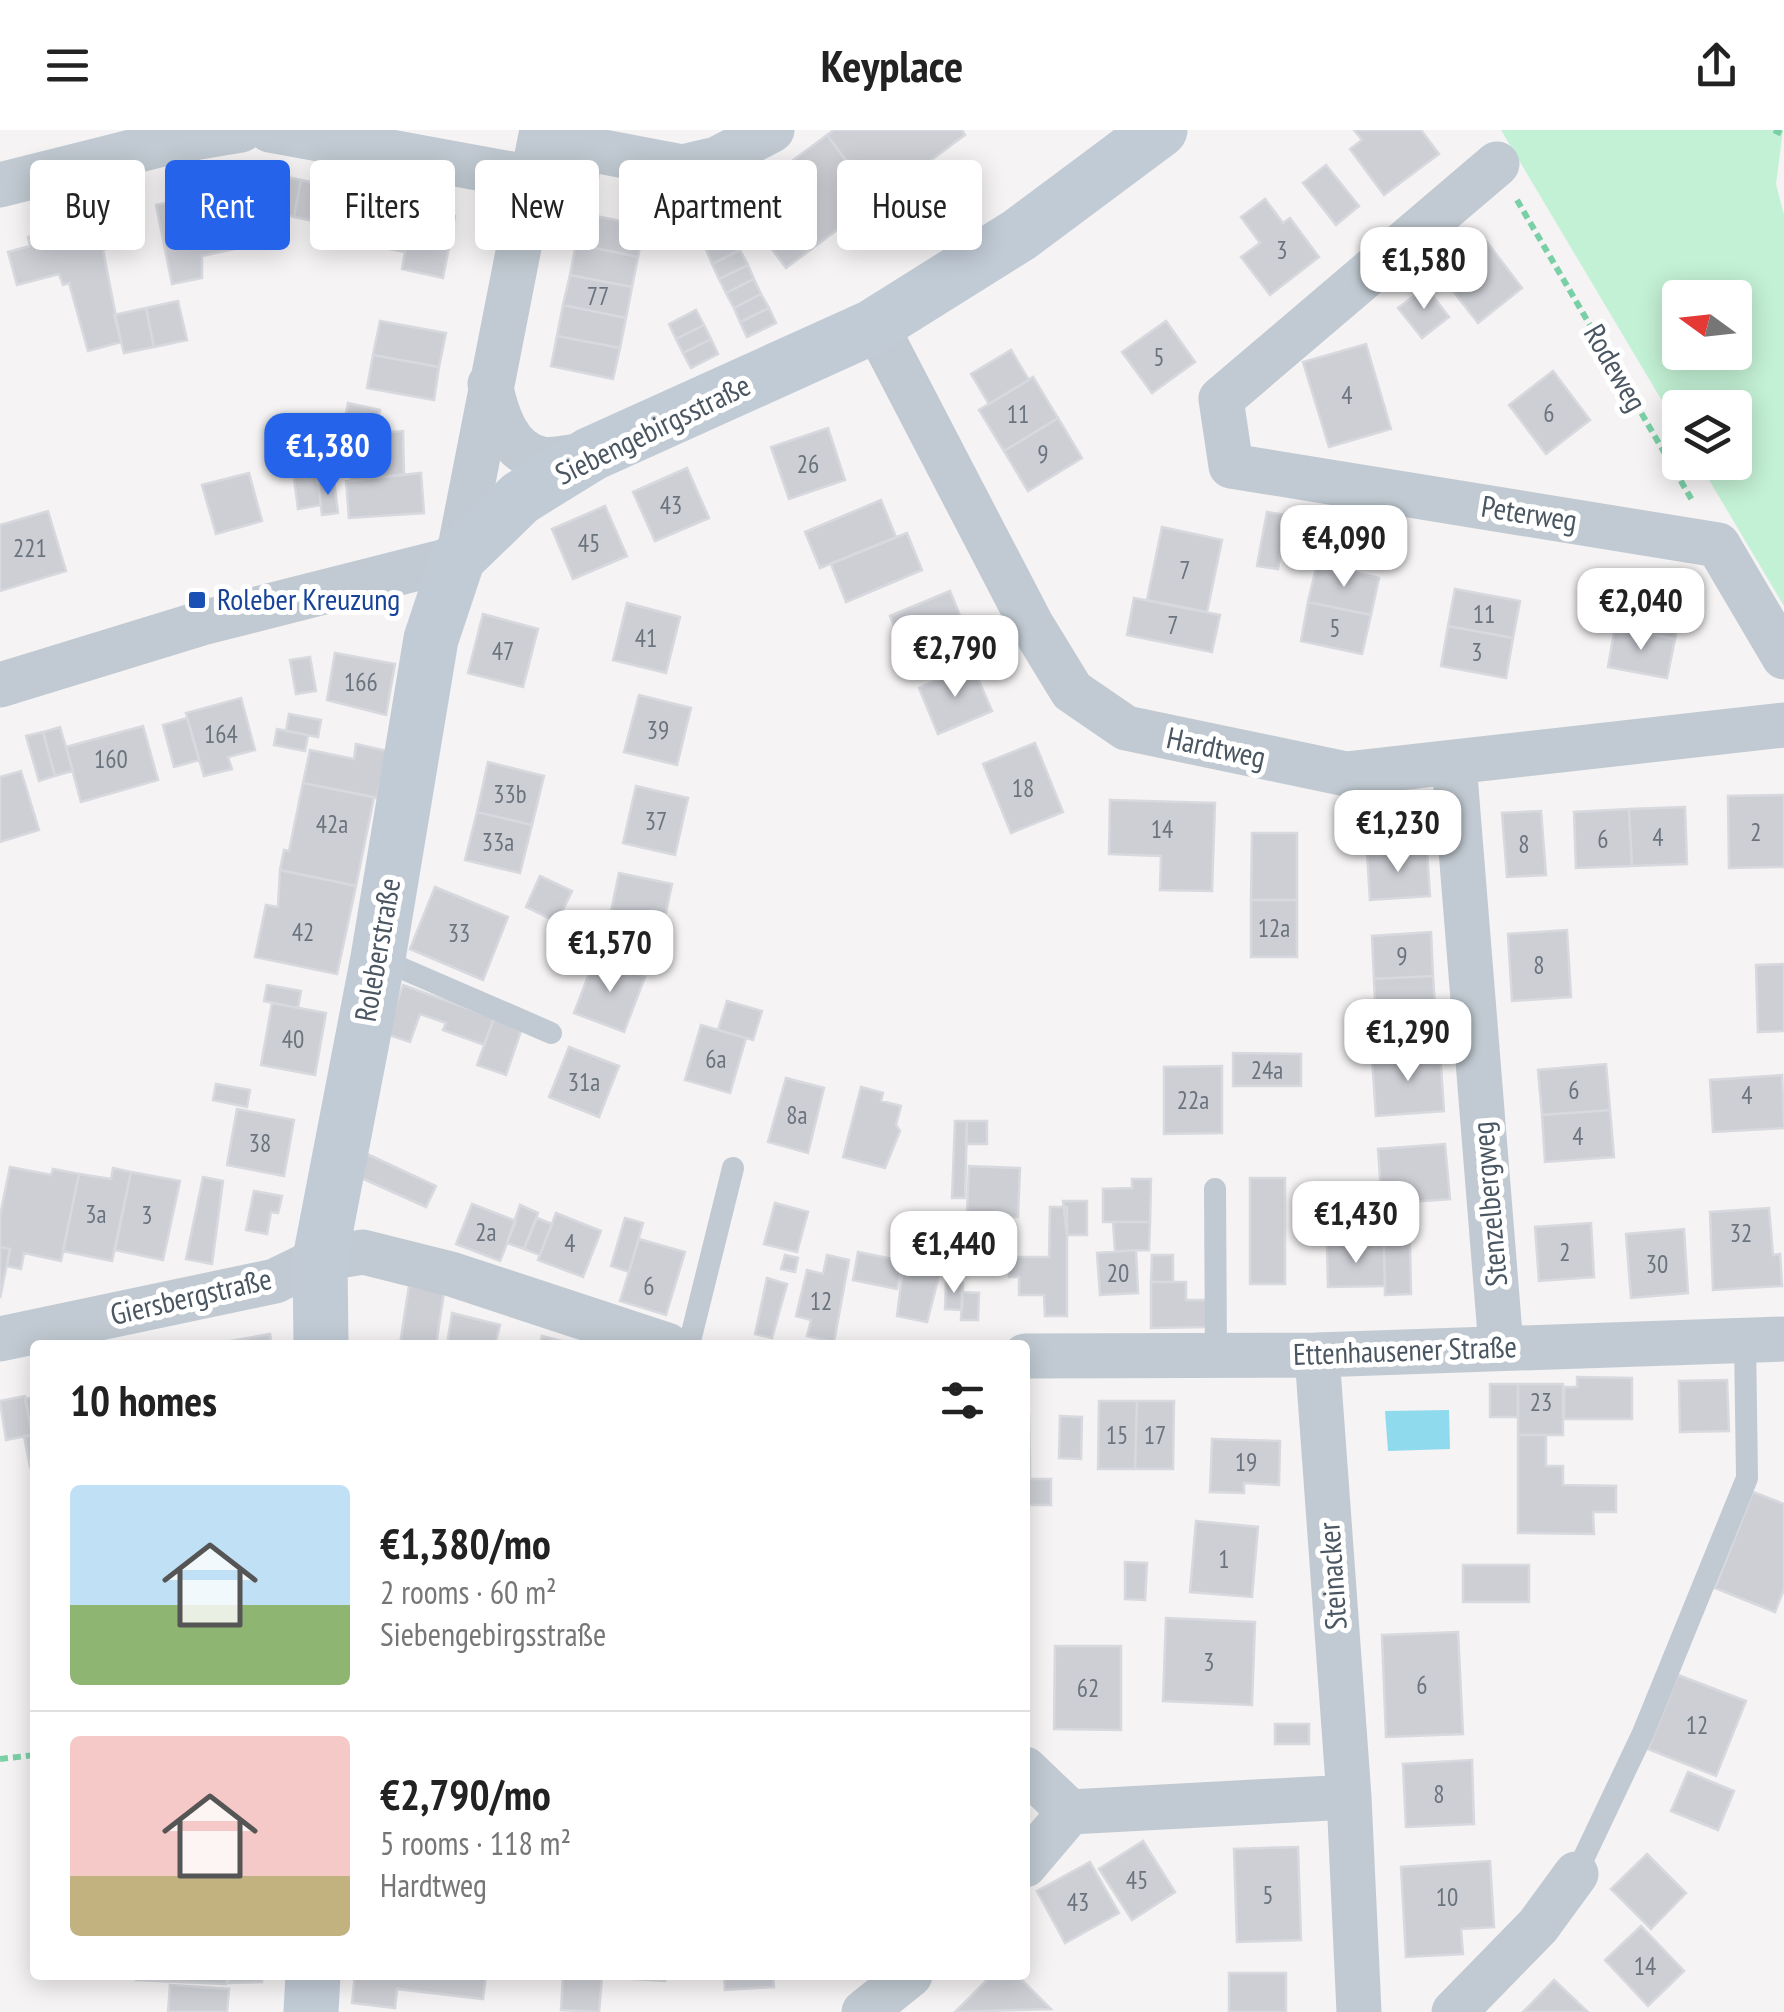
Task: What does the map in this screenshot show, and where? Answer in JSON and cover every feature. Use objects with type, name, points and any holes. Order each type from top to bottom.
[{"type":"main road","name":"Siebengebirgsstraße","points":[[458,558],[520,498],[591,454],[872,327],[1019,235],[1160,130]]},
{"type":"main road","name":"Roleberstraße","points":[[320,1340],[320,1260],[378,958],[432,640],[458,558]]},
{"type":"main road","points":[[311,2012],[313,1980]]},
{"type":"street","points":[[0,185],[175,141],[240,130]]},
{"type":"street","points":[[270,130],[538,149],[682,167],[717,159],[772,130]]},
{"type":"street","points":[[458,558],[538,149]]},
{"type":"street","name":"Peterweg","points":[[1497,164],[1221,399],[1232,466],[1718,544]]},
{"type":"street","name":"Hardtweg","points":[[872,327],[887,347],[1031,624],[1072,691],[1126,728],[1346,774],[1784,725]]},
{"type":"street","points":[[490,384],[499,422],[518,445],[541,459],[591,454]]},
{"type":"street","points":[[1718,544],[1784,657]]},
{"type":"street","name":"Siebengebirgsstraße","points":[[0,685],[202,623],[458,558]]},
{"type":"street","name":"Stenzelbergweg","points":[[1454,762],[1502,1347]]},
{"type":"street","points":[[320,1260],[363,1252],[451,1274],[652,1340]]},
{"type":"street","name":"Giersbergstraße","points":[[0,1339],[275,1280],[320,1260]]},
{"type":"street","name":"Ettenhausener Straße","points":[[1030,1356],[1317,1355],[1764,1340]]},
{"type":"street","name":"Steinacker","points":[[1317,1355],[1350,1797],[1359,2012]]},
{"type":"street","points":[[1030,1774],[1070,1812]]},
{"type":"street","points":[[1030,1859],[1070,1812],[1350,1797]]},
{"type":"street","points":[[1454,2012],[1538,1926],[1576,1874]]},
{"type":"street","points":[[864,2012],[904,1980]]},
{"type":"lane","points":[[378,958],[551,1033]]},
{"type":"lane","points":[[690,1340],[733,1168]]},
{"type":"lane","points":[[1215,1189],[1216,1355]]},
{"type":"lane","points":[[1576,1874],[1643,1733],[1748,1478],[1764,1340]]},
{"type":"path","points":[[1774,130],[1784,135]]},
{"type":"path","name":"Rodeweg","points":[[1497,164],[1718,544]]},
{"type":"path","points":[[0,1758],[30,1756]]},
{"type":"green space","points":[[1501,130],[1783,130],[1776,184],[1784,215],[1784,606],[1709,480],[1752,480],[1752,390],[1662,390],[1662,401]]},
{"type":"water","points":[[1449,1410],[1450,1449],[1388,1451],[1385,1411]]},
{"type":"building","points":[[834,130],[962,130],[965,135],[931,160],[846,160],[827,135]]},
{"type":"building","points":[[1354,130],[1421,130],[1439,154],[1384,195],[1350,149],[1362,140]]},
{"type":"building","points":[[827,135],[846,160],[837,160],[837,230],[817,245],[817,160],[793,160]]},
{"type":"building","points":[[1326,165],[1359,206],[1336,225],[1303,183]]},
{"type":"building","points":[[290,178],[301,180],[294,217],[290,216]]},
{"type":"building","points":[[301,180],[310,182],[310,220],[294,217]]},
{"type":"building","points":[[1265,199],[1283,223],[1290,218],[1319,257],[1270,295],[1241,257],[1260,243],[1241,217]]},
{"type":"building","points":[[165,203],[165,249],[156,205]]},
{"type":"building","points":[[599,217],[619,221],[619,250],[639,250],[638,257],[599,249]]},
{"type":"building","points":[[1487,242],[1522,288],[1478,323],[1442,277]]},
{"type":"building","points":[[30,246],[30,250],[103,250],[121,342],[88,351],[69,283],[63,285],[59,274],[17,285],[8,252]]},
{"type":"building","points":[[599,249],[638,257],[632,287],[570,275],[575,250]]},
{"type":"building","points":[[165,250],[230,250],[202,256],[202,278],[172,284]]},
{"type":"building","points":[[395,250],[448,250],[443,278],[402,269],[405,252]]},
{"type":"building","points":[[706,250],[740,250],[712,264]]},
{"type":"building","points":[[740,250],[748,265],[719,279],[712,264]]},
{"type":"building","points":[[773,250],[810,250],[786,268]]},
{"type":"building","points":[[748,265],[754,279],[726,293],[719,279]]},
{"type":"building","points":[[570,275],[632,287],[626,318],[563,305]]},
{"type":"building","points":[[754,279],[761,294],[734,308],[726,293]]},
{"type":"building","points":[[1426,287],[1449,317],[1422,338],[1398,308]]},
{"type":"building","points":[[761,294],[769,308],[740,322],[734,308]]},
{"type":"building","points":[[178,301],[187,340],[154,347],[146,308]]},
{"type":"building","points":[[563,305],[626,318],[620,348],[557,336]]},
{"type":"building","points":[[146,308],[154,347],[124,353],[114,315]]},
{"type":"building","points":[[769,308],[776,323],[747,337],[740,322]]},
{"type":"building","points":[[696,310],[704,325],[676,339],[669,324]]},
{"type":"building","points":[[380,321],[446,333],[439,367],[373,355]]},
{"type":"building","points":[[1166,321],[1195,362],[1152,393],[1122,352]]},
{"type":"building","points":[[704,325],[711,339],[683,353],[676,339]]},
{"type":"building","points":[[557,336],[620,348],[613,379],[551,366]]},
{"type":"building","points":[[711,339],[718,354],[691,368],[683,353]]},
{"type":"building","points":[[1366,344],[1391,429],[1329,447],[1303,362]]},
{"type":"building","points":[[1011,350],[1029,380],[989,404],[971,374]]},
{"type":"building","points":[[373,355],[439,367],[434,400],[367,388]]},
{"type":"building","points":[[1553,371],[1590,420],[1546,454],[1509,405]]},
{"type":"building","points":[[1033,377],[1058,418],[1004,451],[979,410]]},
{"type":"building","points":[[348,403],[380,410],[377,426],[345,419]]},
{"type":"building","points":[[1058,418],[1082,458],[1028,491],[1004,451]]},
{"type":"building","points":[[828,428],[845,480],[789,499],[771,447]]},
{"type":"building","points":[[403,431],[404,474],[351,481],[348,435]]},
{"type":"building","points":[[313,451],[321,505],[298,509],[291,455]]},
{"type":"building","points":[[687,468],[709,518],[655,541],[633,492]]},
{"type":"building","points":[[249,473],[262,521],[216,534],[202,485]]},
{"type":"building","points":[[421,473],[424,513],[349,518],[346,481]]},
{"type":"building","points":[[334,480],[338,513],[322,515],[318,482]]},
{"type":"building","points":[[881,500],[896,537],[820,568],[805,532]]},
{"type":"building","points":[[605,506],[627,556],[573,579],[552,529]]},
{"type":"building","points":[[48,511],[66,571],[0,591],[0,525]]},
{"type":"building","points":[[1267,512],[1287,515],[1278,569],[1257,566]]},
{"type":"building","points":[[1162,527],[1222,540],[1207,612],[1147,600]]},
{"type":"building","points":[[907,533],[922,570],[846,602],[831,564]]},
{"type":"building","points":[[1317,564],[1379,578],[1371,615],[1308,602]]},
{"type":"building","points":[[1455,589],[1520,601],[1513,638],[1448,626]]},
{"type":"building","points":[[1623,590],[1683,602],[1675,639],[1615,627]]},
{"type":"building","points":[[950,591],[968,635],[907,659],[890,616]]},
{"type":"building","points":[[1134,598],[1220,615],[1212,652],[1127,635]]},
{"type":"building","points":[[1308,602],[1371,615],[1362,654],[1301,641]]},
{"type":"building","points":[[627,603],[680,617],[666,673],[613,660]]},
{"type":"building","points":[[483,614],[538,629],[523,687],[468,673]]},
{"type":"building","points":[[1448,626],[1513,638],[1506,678],[1441,666]]},
{"type":"building","points":[[1615,627],[1675,639],[1667,678],[1608,667]]},
{"type":"building","points":[[335,653],[395,664],[386,715],[327,700]]},
{"type":"building","points":[[310,657],[316,691],[296,694],[290,660]]},
{"type":"building","points":[[972,665],[992,711],[938,734],[919,688]]},
{"type":"building","points":[[639,695],[691,708],[677,765],[624,752]]},
{"type":"building","points":[[241,698],[255,750],[228,757],[232,769],[204,776],[186,713]]},
{"type":"building","points":[[289,714],[321,720],[318,737],[286,731]]},
{"type":"building","points":[[187,718],[199,760],[174,767],[163,725]]},
{"type":"building","points":[[143,726],[158,780],[81,802],[66,747]]},
{"type":"building","points":[[60,727],[73,771],[55,776],[43,732]]},
{"type":"building","points":[[277,729],[308,735],[305,751],[274,745]]},
{"type":"building","points":[[43,732],[55,776],[39,781],[26,736]]},
{"type":"building","points":[[1035,743],[1063,812],[1011,833],[983,764]]},
{"type":"building","points":[[356,744],[387,751],[377,798],[303,783],[310,750],[354,759]]},
{"type":"building","points":[[488,762],[544,776],[532,825],[477,812]]},
{"type":"building","points":[[21,771],[39,830],[0,842],[0,777]]},
{"type":"building","points":[[303,783],[374,797],[356,886],[280,870],[284,850],[289,851]]},
{"type":"building","points":[[636,786],[688,798],[675,855],[623,843]]},
{"type":"building","points":[[1784,795],[1784,867],[1729,868],[1728,796]]},
{"type":"building","points":[[1110,800],[1215,803],[1212,891],[1160,890],[1161,856],[1109,854]]},
{"type":"building","points":[[1425,806],[1427,850],[1367,853],[1364,810]]},
{"type":"building","points":[[1685,807],[1687,864],[1632,866],[1629,809]]},
{"type":"building","points":[[1629,809],[1632,866],[1576,868],[1574,812]]},
{"type":"building","points":[[1541,811],[1546,875],[1507,877],[1502,813]]},
{"type":"building","points":[[477,812],[532,825],[520,873],[465,860]]},
{"type":"building","points":[[1252,833],[1297,833],[1297,900],[1251,900]]},
{"type":"building","points":[[1427,850],[1430,896],[1370,900],[1367,853]]},
{"type":"building","points":[[280,870],[356,886],[337,974],[255,957],[266,905],[278,907]]},
{"type":"building","points":[[619,873],[672,884],[660,941],[607,930]]},
{"type":"building","points":[[540,876],[572,891],[557,922],[526,907]]},
{"type":"building","points":[[435,887],[508,917],[483,980],[410,949]]},
{"type":"building","points":[[1251,900],[1297,900],[1297,957],[1251,957]]},
{"type":"building","points":[[1567,930],[1571,997],[1512,1001],[1508,934]]},
{"type":"building","points":[[1431,932],[1433,976],[1374,979],[1372,936]]},
{"type":"building","points":[[595,958],[645,977],[624,1032],[574,1013]]},
{"type":"building","points":[[1784,964],[1784,1031],[1758,1032],[1756,965]]},
{"type":"building","points":[[1433,976],[1436,1022],[1376,1025],[1374,979]]},
{"type":"building","points":[[267,985],[301,991],[298,1008],[264,1001]]},
{"type":"building","points":[[403,985],[494,1018],[484,1045],[443,1030],[446,1023],[420,1014],[410,1042],[386,1034]]},
{"type":"building","points":[[727,1001],[762,1011],[753,1040],[718,1030]]},
{"type":"building","points":[[272,1003],[326,1013],[315,1075],[261,1065]]},
{"type":"building","points":[[494,1018],[522,1028],[506,1075],[477,1065]]},
{"type":"building","points":[[701,1025],[746,1038],[730,1093],[685,1080]]},
{"type":"building","points":[[569,1047],[619,1066],[599,1117],[549,1097]]},
{"type":"building","points":[[1233,1053],[1301,1054],[1301,1086],[1233,1086]]},
{"type":"building","points":[[1440,1053],[1444,1111],[1376,1116],[1372,1058]]},
{"type":"building","points":[[1606,1064],[1610,1110],[1542,1115],[1538,1070]]},
{"type":"building","points":[[1222,1066],[1222,1133],[1164,1134],[1164,1067]]},
{"type":"building","points":[[1782,1075],[1784,1128],[1713,1132],[1710,1080]]},
{"type":"building","points":[[786,1078],[824,1088],[808,1153],[768,1142]]},
{"type":"building","points":[[216,1084],[250,1090],[247,1107],[213,1100]]},
{"type":"building","points":[[861,1087],[883,1093],[881,1101],[901,1106],[896,1125],[900,1131],[885,1168],[843,1157]]},
{"type":"building","points":[[237,1109],[294,1120],[284,1176],[227,1165]]},
{"type":"building","points":[[1610,1110],[1614,1157],[1545,1162],[1542,1115]]},
{"type":"building","points":[[955,1121],[967,1121],[965,1198],[952,1198]]},
{"type":"building","points":[[967,1121],[987,1121],[987,1144],[966,1144]]},
{"type":"building","points":[[1445,1144],[1450,1199],[1382,1204],[1378,1149]]},
{"type":"building","points":[[367,1154],[436,1186],[426,1207],[357,1176]]},
{"type":"building","points":[[969,1166],[1020,1168],[1018,1217],[967,1215]]},
{"type":"building","points":[[10,1167],[51,1175],[53,1169],[79,1174],[61,1261],[24,1253],[21,1269],[7,1266],[10,1249],[0,1247],[0,1216]]},
{"type":"building","points":[[113,1168],[131,1172],[112,1261],[63,1251],[79,1174],[111,1179]]},
{"type":"building","points":[[131,1172],[180,1181],[163,1260],[115,1250]]},
{"type":"building","points":[[203,1177],[223,1181],[212,1264],[186,1259]]},
{"type":"building","points":[[1250,1178],[1285,1178],[1285,1284],[1250,1284]]},
{"type":"building","points":[[1132,1179],[1151,1179],[1150,1222],[1103,1222],[1103,1189],[1132,1188]]},
{"type":"building","points":[[254,1191],[282,1196],[278,1213],[271,1212],[267,1234],[246,1230]]},
{"type":"building","points":[[1063,1201],[1087,1201],[1087,1235],[1067,1235]]},
{"type":"building","points":[[775,1203],[808,1212],[797,1252],[764,1244]]},
{"type":"building","points":[[472,1204],[516,1221],[500,1261],[456,1244]]},
{"type":"building","points":[[520,1205],[538,1213],[524,1249],[507,1243]]},
{"type":"building","points":[[1050,1207],[1067,1207],[1067,1316],[1045,1316],[1044,1295],[1019,1295],[1019,1277],[1009,1277],[1010,1257],[1049,1257]]},
{"type":"building","points":[[1769,1208],[1773,1255],[1780,1254],[1782,1286],[1713,1290],[1710,1212]]},
{"type":"building","points":[[556,1213],[601,1231],[583,1277],[538,1260]]},
{"type":"building","points":[[537,1218],[552,1224],[540,1255],[524,1249]]},
{"type":"building","points":[[625,1218],[643,1223],[629,1272],[611,1266]]},
{"type":"building","points":[[1113,1222],[1150,1222],[1149,1250],[1115,1251]]},
{"type":"building","points":[[1591,1223],[1594,1277],[1539,1281],[1535,1227]]},
{"type":"building","points":[[1365,1226],[1402,1226],[1402,1244],[1365,1245]]},
{"type":"building","points":[[1684,1229],[1688,1293],[1631,1298],[1626,1234]]},
{"type":"building","points":[[639,1239],[685,1252],[666,1315],[620,1301]]},
{"type":"building","points":[[1384,1244],[1385,1286],[1328,1287],[1327,1245]]},
{"type":"building","points":[[1384,1244],[1410,1244],[1411,1294],[1385,1295]]},
{"type":"building","points":[[906,1245],[945,1253],[927,1322],[897,1316]]},
{"type":"building","points":[[0,1247],[10,1249],[0,1298]]},
{"type":"building","points":[[1136,1250],[1138,1293],[1100,1295],[1097,1253]]},
{"type":"building","points":[[858,1252],[903,1261],[897,1289],[853,1280]]},
{"type":"building","points":[[785,1255],[798,1258],[795,1272],[781,1269]]},
{"type":"building","points":[[827,1255],[849,1260],[834,1340],[807,1336],[811,1320],[796,1316],[807,1270],[823,1274]]},
{"type":"building","points":[[1152,1255],[1173,1255],[1173,1282],[1151,1282]]},
{"type":"building","points":[[767,1278],[787,1284],[772,1338],[755,1334]]},
{"type":"building","points":[[946,1282],[963,1283],[962,1310],[945,1309]]},
{"type":"building","points":[[1151,1282],[1186,1282],[1186,1300],[1207,1300],[1207,1327],[1151,1328]]},
{"type":"building","points":[[409,1286],[444,1292],[437,1340],[401,1340]]},
{"type":"building","points":[[962,1292],[979,1293],[978,1320],[961,1320]]},
{"type":"building","points":[[452,1313],[500,1325],[496,1340],[448,1340]]},
{"type":"building","points":[[270,1334],[271,1340],[236,1340]]},
{"type":"building","points":[[1577,1377],[1632,1378],[1632,1419],[1564,1419],[1564,1387],[1577,1387]]},
{"type":"building","points":[[1727,1380],[1729,1431],[1680,1432],[1679,1381]]},
{"type":"building","points":[[1490,1384],[1518,1384],[1518,1417],[1490,1417]]},
{"type":"building","points":[[1518,1384],[1563,1384],[1563,1435],[1518,1435]]},
{"type":"building","points":[[25,1396],[30,1435],[6,1440],[0,1401]]},
{"type":"building","points":[[30,1398],[30,1425],[25,1399]]},
{"type":"building","points":[[1099,1401],[1137,1401],[1135,1469],[1098,1469]]},
{"type":"building","points":[[1137,1401],[1174,1401],[1173,1469],[1135,1469]]},
{"type":"building","points":[[1060,1416],[1082,1417],[1081,1459],[1059,1458]]},
{"type":"building","points":[[30,1435],[30,1467],[24,1436]]},
{"type":"building","points":[[1518,1435],[1546,1435],[1546,1466],[1563,1466],[1563,1485],[1616,1486],[1616,1512],[1593,1512],[1594,1534],[1518,1533]]},
{"type":"building","points":[[1212,1439],[1280,1441],[1279,1485],[1244,1483],[1244,1493],[1210,1492]]},
{"type":"building","points":[[1030,1479],[1051,1479],[1051,1505],[1030,1505]]},
{"type":"building","points":[[1753,1492],[1784,1504],[1784,1589],[1775,1612],[1715,1588]]},
{"type":"building","points":[[1196,1521],[1258,1527],[1252,1597],[1190,1592]]},
{"type":"building","points":[[1125,1562],[1147,1563],[1145,1600],[1125,1599]]},
{"type":"building","points":[[1463,1565],[1529,1565],[1529,1602],[1463,1602]]},
{"type":"building","points":[[1166,1618],[1255,1622],[1252,1705],[1163,1701]]},
{"type":"building","points":[[1458,1632],[1463,1734],[1386,1737],[1382,1635]]},
{"type":"building","points":[[1055,1646],[1121,1646],[1121,1730],[1054,1729]]},
{"type":"building","points":[[1678,1675],[1746,1701],[1716,1776],[1648,1749]]},
{"type":"building","points":[[1275,1724],[1309,1724],[1309,1744],[1275,1744]]},
{"type":"building","points":[[1472,1760],[1474,1824],[1406,1827],[1403,1764]]},
{"type":"building","points":[[1688,1772],[1734,1791],[1718,1830],[1671,1811]]},
{"type":"building","points":[[1143,1841],[1175,1892],[1132,1920],[1099,1869]]},
{"type":"building","points":[[1298,1847],[1301,1940],[1237,1942],[1234,1849]]},
{"type":"building","points":[[1647,1854],[1686,1893],[1651,1929],[1611,1889]]},
{"type":"building","points":[[1490,1861],[1494,1927],[1461,1929],[1463,1954],[1406,1957],[1401,1867]]},
{"type":"building","points":[[1090,1862],[1119,1913],[1065,1943],[1037,1891]]},
{"type":"building","points":[[1641,1926],[1684,1971],[1648,2006],[1605,1960]]},
{"type":"building","points":[[1229,1973],[1286,1973],[1286,2012],[1229,2012]]},
{"type":"building","points":[[136,1980],[226,1980],[226,1984]]},
{"type":"building","points":[[229,1980],[262,1980],[262,1982]]},
{"type":"building","points":[[354,1980],[485,1980],[483,1999],[397,1989],[395,2008],[352,2003]]},
{"type":"building","points":[[563,1980],[602,1980],[599,2012],[561,2010]]},
{"type":"building","points":[[724,1980],[773,1980],[774,1987],[725,1990]]},
{"type":"building","points":[[987,1980],[1022,1980],[1051,2009],[955,2012]]},
{"type":"building","points":[[1554,1980],[1588,2012],[1523,2012]]},
{"type":"building","points":[[170,1985],[229,1989],[227,2012],[168,2012]]},
{"type":"place","name":"Roleber Kreuzung","points":[[197,600]]}]
